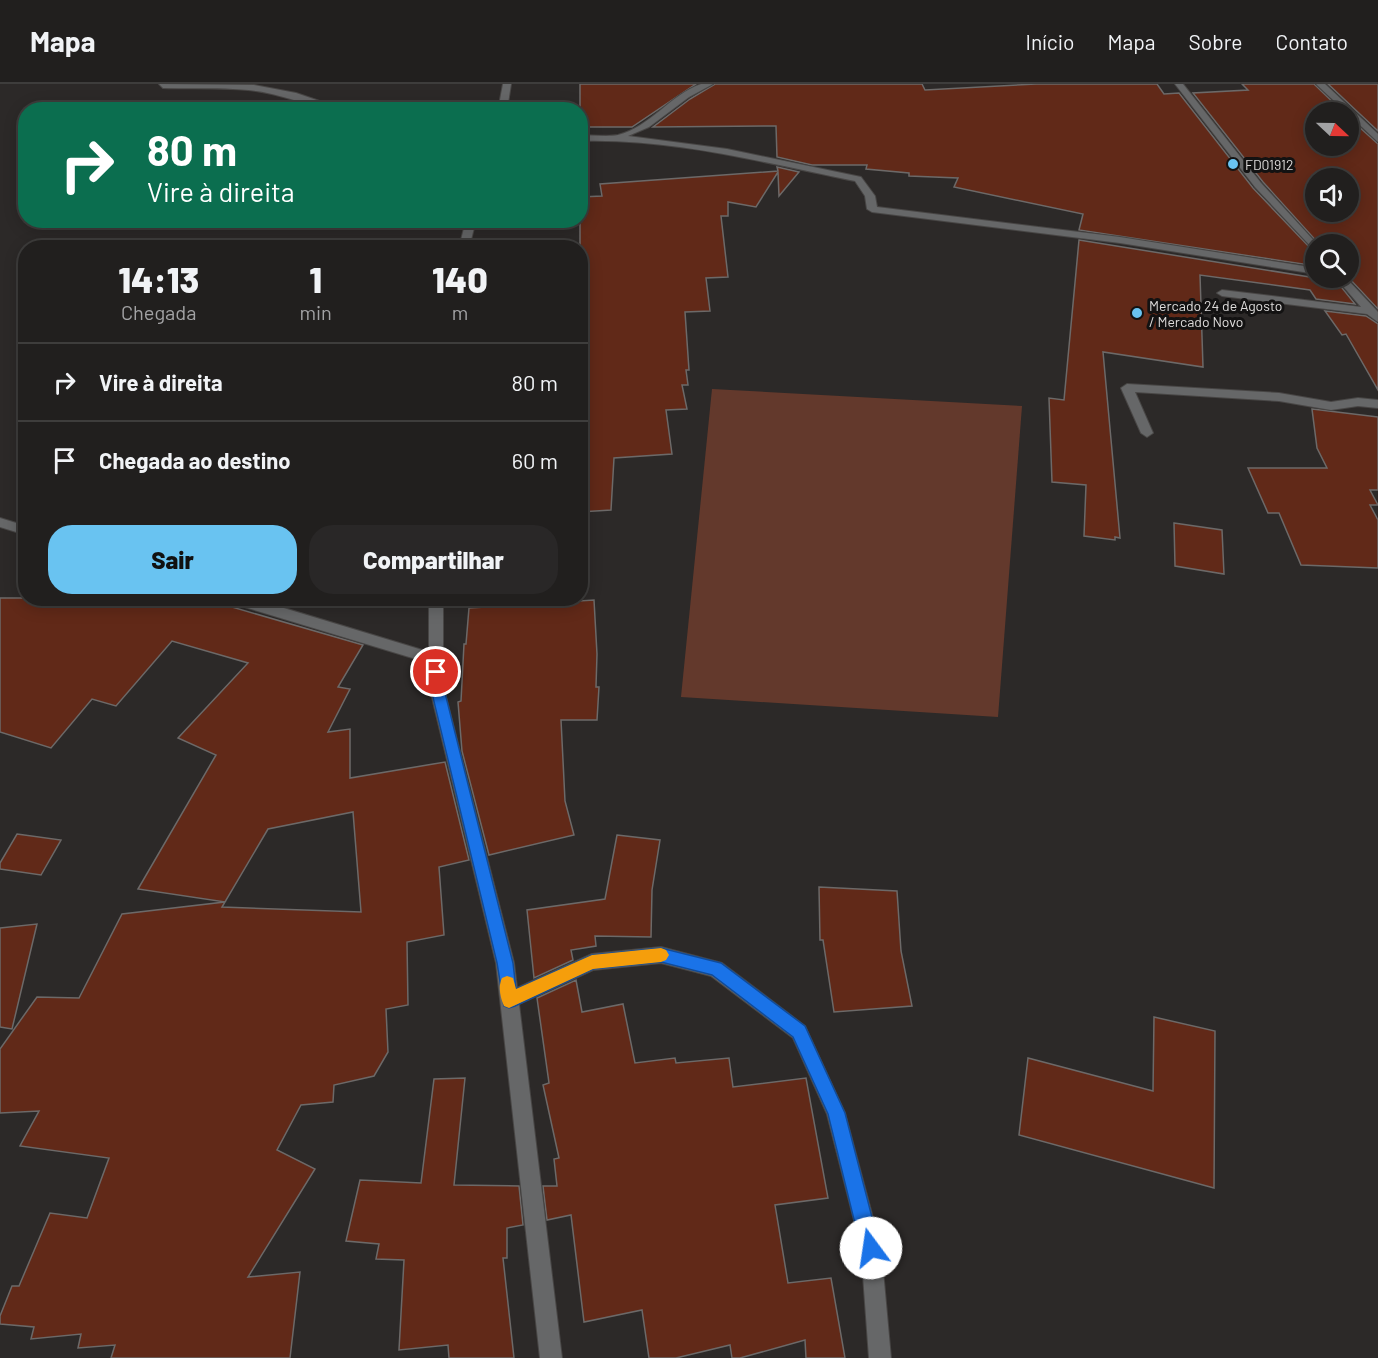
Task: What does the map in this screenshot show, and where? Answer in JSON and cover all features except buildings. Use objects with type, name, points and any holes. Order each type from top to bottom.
[{"type":"street","points":[[504,102],[507,84]]},
{"type":"street","points":[[613,137],[644,129],[672,103],[700,86],[708,84]]},
{"type":"street","points":[[1179,84],[1258,185],[1305,237]]},
{"type":"street","points":[[1320,84],[1378,139]]},
{"type":"street","points":[[163,85],[254,88],[316,102]]},
{"type":"street","points":[[588,138],[613,137],[727,152],[858,179],[870,196],[872,209],[1120,240],[1305,269]]},
{"type":"street","points":[[1350,288],[1375,315]]},
{"type":"street","points":[[1222,293],[1375,315]]},
{"type":"street","points":[[1147,433],[1127,388],[1279,397],[1331,406],[1358,402],[1378,404]]},
{"type":"street","points":[[0,522],[18,528]]},
{"type":"street","points":[[259,606],[436,660]]},
{"type":"street","points":[[436,606],[436,685],[505,963],[551,1358]]},
{"type":"street","points":[[509,1000],[592,962],[661,955],[716,969],[799,1032],[836,1113],[871,1248],[880,1358]]},
{"type":"shaded area","points":[[712,389],[1022,406],[998,717],[681,697]]},
{"type":"slow traffic","points":[[507,983],[509,1000],[592,962],[661,955]]},
{"type":"place","name":"FD01912","points":[[1233,164]]},
{"type":"place","name":"Mercado 24 de Agosto / Mercado Novo","points":[[1137,313]]},
{"type":"route","points":[[436,672],[436,685],[505,963],[509,1000],[592,962],[661,955],[716,969],[799,1032],[836,1113],[871,1248]]}]
